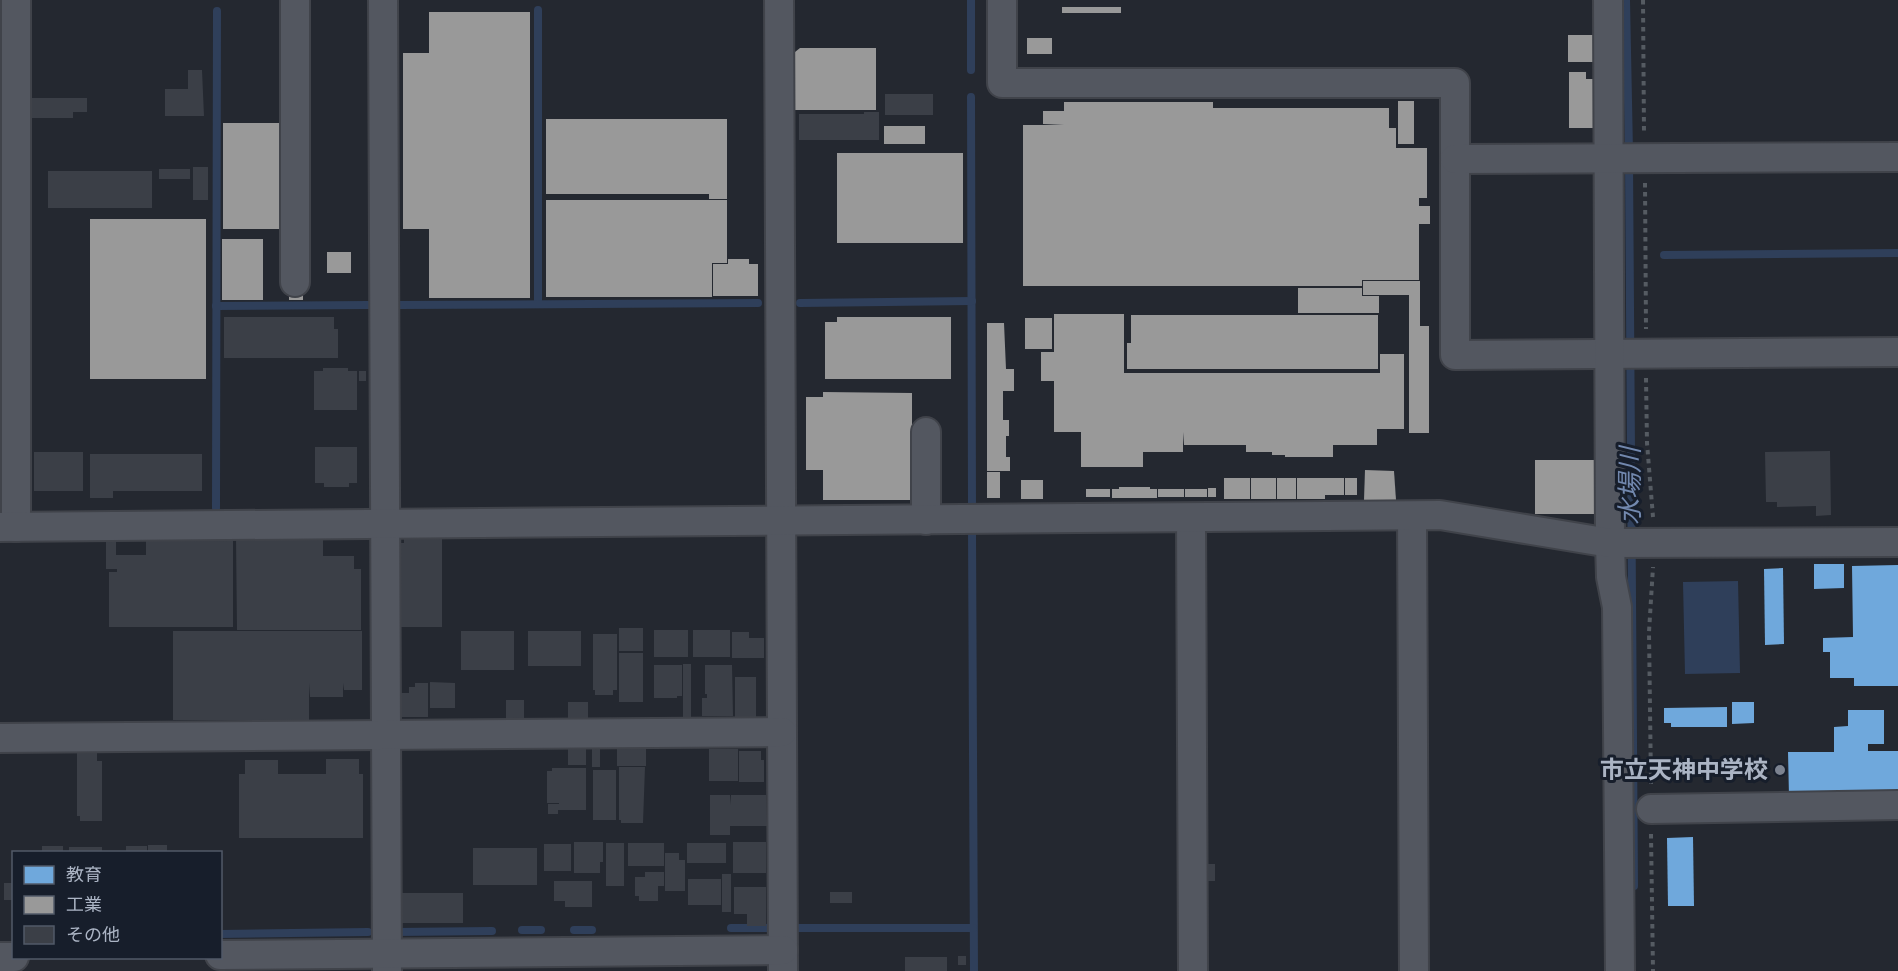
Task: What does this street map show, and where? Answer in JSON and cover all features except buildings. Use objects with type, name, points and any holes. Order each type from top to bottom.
[{"type":"street","points":[[16,0],[8,256],[8,527],[1440,515],[1614,543],[1898,542]]},
{"type":"street","points":[[295,0],[295,282]]},
{"type":"street","points":[[382,0],[387,962]]},
{"type":"street","points":[[222,955],[387,962],[783,960],[779,0]]},
{"type":"street","points":[[1002,0],[1002,82],[1455,82],[1455,355],[1898,352]]},
{"type":"street","points":[[1608,0],[1627,159],[1628,354],[1611,577],[1617,607],[1620,971]]},
{"type":"street","points":[[1455,159],[1898,157]]},
{"type":"street","points":[[926,432],[926,520]]},
{"type":"street","points":[[1412,516],[1414,971]]},
{"type":"street","points":[[1191,518],[1193,971]]},
{"type":"street","points":[[0,738],[782,732]]},
{"type":"street","points":[[1651,809],[1898,805]]},
{"type":"path","points":[[1643,0],[1627,159],[1628,354],[1647,443],[1652,543],[1650,632],[1653,971]]},
{"type":"shaded area","points":[[0,412],[3,412],[3,504],[0,507]]},
{"type":"water","points":[[1738,581],[1740,673],[1685,674],[1683,582]]},
{"type":"waterway","points":[[971,0],[971,70]]},
{"type":"waterway","name":"水場川","points":[[1626,0],[1629,151]]},
{"type":"waterway","points":[[538,10],[538,304]]},
{"type":"waterway","points":[[216,508],[217,11]]},
{"type":"waterway","points":[[971,97],[972,505]]},
{"type":"waterway","name":"水場川","points":[[1629,163],[1634,886]]},
{"type":"waterway","points":[[1664,255],[1898,253]]},
{"type":"waterway","points":[[800,303],[972,301]]},
{"type":"waterway","points":[[398,305],[758,303]]},
{"type":"waterway","points":[[216,306],[368,305]]},
{"type":"waterway","points":[[972,531],[974,971]]},
{"type":"waterway","points":[[731,928],[768,928]]},
{"type":"waterway","points":[[798,928],[973,928]]},
{"type":"waterway","points":[[522,930],[541,930]]},
{"type":"waterway","points":[[574,930],[592,930]]},
{"type":"waterway","points":[[396,932],[492,931]]},
{"type":"waterway","points":[[222,934],[368,932]]},
{"type":"place","name":"市立天神中学校","points":[[1780,770]]}]
